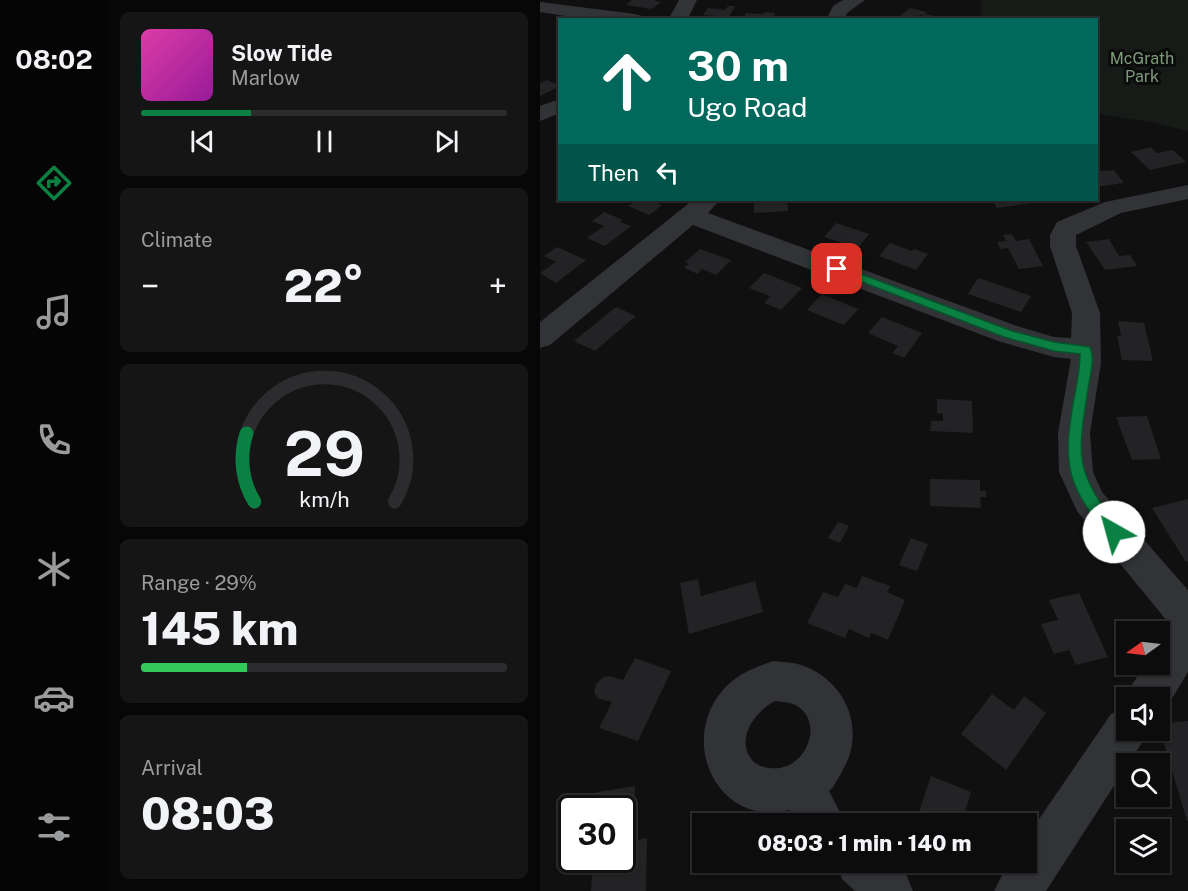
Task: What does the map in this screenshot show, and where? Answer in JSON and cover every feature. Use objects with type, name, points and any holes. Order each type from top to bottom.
[{"type":"street","points":[[678,18],[688,0]]},
{"type":"street","points":[[836,18],[841,9],[856,0]]},
{"type":"street","points":[[540,7],[620,18]]},
{"type":"street","points":[[540,114],[558,106]]},
{"type":"street","points":[[1188,192],[1114,207],[1066,228],[1063,235],[1063,246],[1086,313],[1086,363],[1074,434],[1076,472],[1089,501],[1188,618]]},
{"type":"street","points":[[540,338],[699,207],[1008,334],[1054,347],[1086,350]]},
{"type":"street","points":[[1155,687],[1188,638]]},
{"type":"street","points":[[1018,891],[1118,741]]},
{"type":"street","points":[[801,785],[817,813]]},
{"type":"street","points":[[871,873],[889,891]]},
{"type":"green space","name":"McGrath Park","points":[[981,0],[1188,0],[1188,131],[1152,122],[1098,114],[1098,18],[981,18]]},
{"type":"building","points":[[632,0],[661,2],[652,9],[626,5]]},
{"type":"building","points":[[728,6],[735,6],[729,17],[703,15],[708,8],[725,10]]},
{"type":"building","points":[[910,8],[934,16],[932,18],[920,15],[917,18],[897,18]]},
{"type":"building","points":[[764,12],[775,13],[773,18],[743,18],[746,13],[763,14]]},
{"type":"building","points":[[547,80],[558,87],[540,96],[540,83]]},
{"type":"building","points":[[1151,147],[1157,153],[1173,150],[1186,162],[1150,170],[1131,152]]},
{"type":"building","points":[[1098,169],[1114,170],[1124,183],[1098,187]]},
{"type":"building","points":[[636,201],[662,201],[658,204],[662,205],[649,215],[628,206]]},
{"type":"building","points":[[754,201],[787,201],[788,211],[754,213]]},
{"type":"building","points":[[993,201],[1040,202],[997,208]]},
{"type":"building","points":[[604,212],[631,226],[605,246],[587,238],[604,226],[592,221]]},
{"type":"building","points":[[836,223],[869,234],[858,248],[824,237]]},
{"type":"building","points":[[1012,234],[1016,241],[1029,239],[1043,266],[1019,269],[1008,248],[1000,249],[997,242],[1006,241],[1003,235]]},
{"type":"building","points":[[1109,239],[1119,256],[1130,255],[1137,266],[1105,270],[1086,242]]},
{"type":"building","points":[[890,243],[928,254],[916,270],[879,256]]},
{"type":"building","points":[[557,247],[586,260],[556,283],[540,273],[556,262],[544,256]]},
{"type":"building","points":[[700,249],[731,260],[716,275],[702,269],[698,274],[684,268],[689,264],[685,262]]},
{"type":"building","points":[[764,273],[802,288],[781,310],[764,303],[770,296],[749,288]]},
{"type":"building","points":[[978,278],[1031,296],[1021,312],[968,294]]},
{"type":"building","points":[[822,294],[858,309],[844,325],[807,310]]},
{"type":"building","points":[[616,307],[636,316],[595,351],[574,341]]},
{"type":"building","points":[[882,317],[922,333],[904,358],[892,353],[898,346],[868,333]]},
{"type":"building","points":[[1118,321],[1144,323],[1153,361],[1122,360],[1117,336],[1121,336]]},
{"type":"building","points":[[937,399],[972,401],[973,433],[930,431],[931,421],[943,421],[943,414],[937,413]]},
{"type":"building","points":[[1147,416],[1161,459],[1132,460],[1116,417]]},
{"type":"building","points":[[930,479],[980,480],[980,491],[986,491],[986,497],[980,497],[981,508],[930,506]]},
{"type":"building","points":[[1188,499],[1188,561],[1186,562],[1152,508]]},
{"type":"building","points":[[838,522],[849,526],[840,543],[828,538]]},
{"type":"building","points":[[911,538],[928,544],[917,571],[899,565]]},
{"type":"building","points":[[862,576],[890,586],[887,592],[905,600],[888,640],[871,633],[869,638],[849,629],[845,638],[807,623],[823,592],[838,597],[845,584],[857,588]]},
{"type":"building","points":[[698,579],[701,596],[755,581],[763,612],[689,634],[680,583]]},
{"type":"building","points":[[1079,593],[1108,657],[1076,665],[1069,650],[1054,654],[1041,624],[1058,620],[1049,600]]},
{"type":"building","points":[[635,658],[671,671],[638,741],[599,728],[612,702],[597,698],[594,692],[596,684],[603,677],[609,676],[623,680]]},
{"type":"building","points":[[992,694],[1014,710],[1024,696],[1046,713],[1006,770],[961,734]]},
{"type":"building","points":[[1188,721],[1188,821],[1170,764],[1170,753],[1167,753],[1163,741],[1170,741],[1170,723]]},
{"type":"building","points":[[931,776],[971,792],[964,813],[919,813]]},
{"type":"building","points":[[635,786],[635,795],[597,795],[597,792]]},
{"type":"building","points":[[647,838],[646,891],[591,891],[592,873],[636,873],[636,840]]},
{"type":"route","points":[[837,269],[1008,334],[1054,347],[1086,350],[1074,442],[1076,472],[1089,501],[1114,532]]}]
